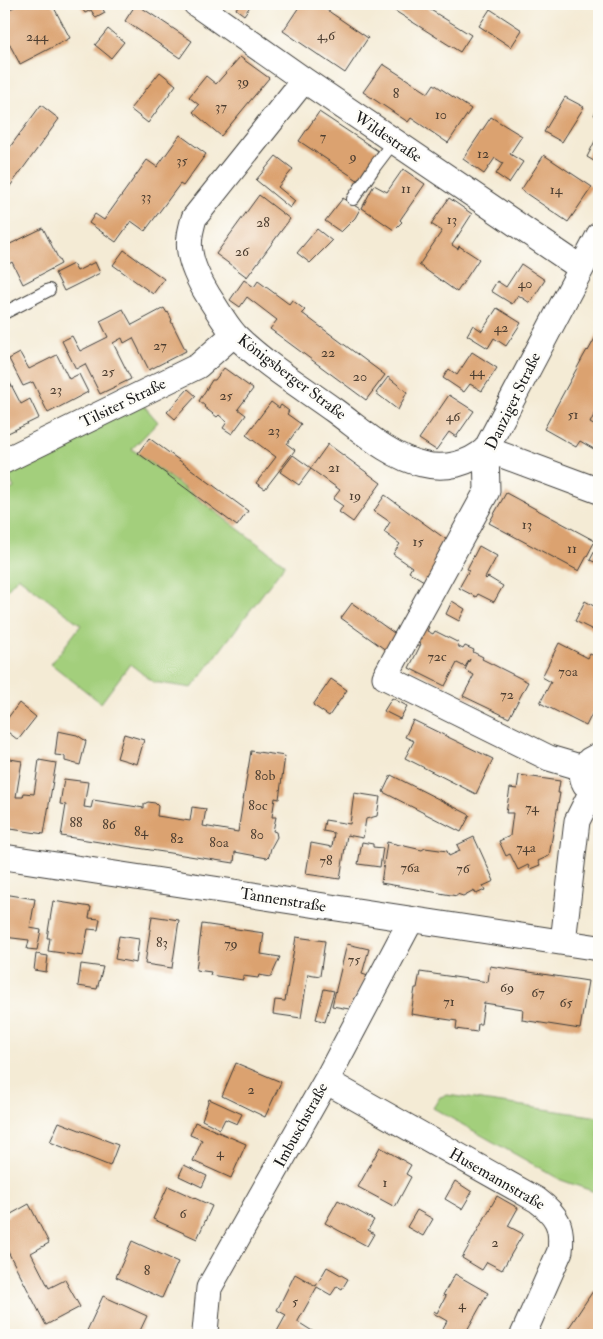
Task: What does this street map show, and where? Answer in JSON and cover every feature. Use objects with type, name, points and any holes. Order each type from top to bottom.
[{"type":"street","name":"Wildestraße","points":[[196,4],[304,80],[581,268]]},
{"type":"street","name":"Königsberger Straße","points":[[304,80],[194,218],[190,236],[190,252],[204,289],[234,334],[293,381],[380,444],[407,460],[424,465],[453,465],[478,457],[486,449]]},
{"type":"street","name":"Danziger Straße","points":[[593,777],[549,758],[385,677],[487,491],[486,449],[599,235]]},
{"type":"street","name":"Tilsiter Straße","points":[[4,461],[198,366],[234,334]]},
{"type":"street","points":[[486,449],[599,491]]},
{"type":"street","points":[[563,942],[578,821],[593,777]]},
{"type":"street","name":"Tannenstraße","points":[[4,857],[599,948]]},
{"type":"street","name":"Imbuschstraße","points":[[204,1332],[209,1288],[326,1081],[411,920]]},
{"type":"street","name":"Husemannstraße","points":[[326,1081],[537,1200],[550,1210],[560,1228],[560,1251],[523,1335]]},
{"type":"lane","points":[[353,199],[394,141]]},
{"type":"lane","points":[[4,313],[49,290]]},
{"type":"green space","points":[[140,401],[158,422],[132,449],[285,564],[192,688],[153,682],[130,664],[101,703],[51,664],[81,625],[18,577],[4,593],[4,493],[14,488],[5,470]]},
{"type":"green space","points":[[447,1095],[599,1117],[599,1179],[595,1192],[561,1180],[433,1108],[440,1097]]},
{"type":"building","points":[[20,4],[52,4],[70,38],[20,64],[4,34],[4,12]]},
{"type":"building","points":[[79,4],[100,4],[105,13],[96,18],[91,10],[85,13]]},
{"type":"building","points":[[136,4],[192,41],[180,58],[125,21]]},
{"type":"building","points":[[239,4],[251,5],[244,15],[236,9]]},
{"type":"building","points":[[301,4],[322,4],[321,6],[368,38],[345,73],[283,31]]},
{"type":"building","points":[[384,4],[421,4],[471,35],[460,52]]},
{"type":"building","points":[[490,9],[522,30],[511,47],[479,26]]},
{"type":"building","points":[[108,29],[124,42],[111,58],[95,45]]},
{"type":"building","points":[[240,57],[269,78],[221,136],[193,112],[199,105],[189,97],[206,76],[216,84]]},
{"type":"building","points":[[383,64],[428,93],[434,84],[471,109],[448,143],[411,118],[408,122],[363,92]]},
{"type":"building","points":[[160,72],[176,85],[148,123],[130,109]]},
{"type":"building","points":[[565,97],[584,107],[562,142],[544,132]]},
{"type":"building","points":[[41,105],[59,119],[8,189],[4,186],[4,155]]},
{"type":"building","points":[[599,105],[599,118],[594,115]]},
{"type":"building","points":[[319,112],[378,151],[359,181],[299,141]]},
{"type":"building","points":[[491,117],[522,136],[510,154],[523,162],[509,183],[496,174],[503,163],[495,158],[484,174],[463,159]]},
{"type":"building","points":[[180,135],[206,154],[183,186],[180,184],[145,231],[131,221],[116,242],[89,223],[95,214],[104,220],[147,160],[157,167]]},
{"type":"building","points":[[596,139],[599,140],[599,164],[587,157]]},
{"type":"building","points":[[544,155],[592,187],[568,222],[521,190]]},
{"type":"building","points":[[276,156],[293,169],[278,187],[295,201],[290,208],[256,180]]},
{"type":"building","points":[[403,169],[425,184],[400,220],[402,222],[394,230],[362,208],[374,185],[387,192]]},
{"type":"building","points":[[259,195],[290,219],[247,277],[216,254]]},
{"type":"building","points":[[343,198],[360,209],[355,218],[341,232],[325,221]]},
{"type":"building","points":[[449,198],[472,214],[452,245],[458,249],[459,246],[479,259],[457,292],[419,265],[442,231],[431,224]]},
{"type":"building","points":[[43,228],[61,264],[23,284],[12,262],[4,267],[4,247]]},
{"type":"building","points":[[317,229],[332,241],[310,263],[297,253]]},
{"type":"building","points":[[124,250],[164,279],[153,294],[113,265]]},
{"type":"building","points":[[95,262],[100,273],[64,291],[55,273],[73,264],[77,271]]},
{"type":"building","points":[[521,264],[545,280],[530,303],[518,295],[512,304],[491,291],[497,281],[506,287]]},
{"type":"building","points":[[244,280],[254,287],[258,281],[289,304],[292,300],[305,310],[302,313],[385,375],[366,400],[270,329],[277,320],[247,297],[240,307],[230,300]]},
{"type":"building","points":[[164,308],[168,312],[186,351],[149,370],[133,338],[124,343],[122,338],[113,343],[131,379],[100,394],[85,364],[76,369],[62,341],[72,336],[80,351],[108,337],[100,321],[123,309],[132,325]]},
{"type":"building","points":[[497,308],[521,323],[506,346],[494,338],[488,348],[467,335],[473,325],[482,331]]},
{"type":"building","points":[[599,331],[599,405],[590,423],[599,428],[599,452],[580,441],[576,447],[544,429]]},
{"type":"building","points":[[472,352],[497,368],[482,391],[470,384],[464,392],[443,378],[449,369],[457,375]]},
{"type":"building","points":[[20,353],[29,369],[57,355],[69,379],[79,374],[88,392],[48,413],[33,382],[23,386],[9,359]]},
{"type":"building","points":[[224,368],[253,389],[238,409],[246,415],[232,434],[223,428],[227,422],[219,415],[217,417],[199,401],[212,380],[215,380]]},
{"type":"building","points":[[388,377],[407,392],[398,410],[376,393]]},
{"type":"building","points":[[8,379],[21,404],[30,399],[39,418],[4,435],[4,382]]},
{"type":"building","points":[[188,389],[196,396],[175,419],[167,412]]},
{"type":"building","points":[[449,395],[474,411],[456,437],[449,432],[436,450],[419,439]]},
{"type":"building","points":[[271,402],[279,408],[281,405],[289,411],[287,414],[301,424],[287,444],[295,450],[265,489],[256,483],[276,457],[246,435]]},
{"type":"building","points":[[149,438],[248,511],[237,526],[138,453]]},
{"type":"building","points":[[328,444],[381,483],[353,522],[339,512],[343,506],[333,499],[340,490],[311,469],[299,485],[280,472],[293,455],[311,468]]},
{"type":"building","points":[[506,493],[595,541],[579,571],[489,523]]},
{"type":"building","points":[[385,495],[451,543],[429,584],[409,572],[412,567],[393,554],[400,544],[384,532],[390,522],[374,511]]},
{"type":"building","points":[[599,543],[599,564],[590,560]]},
{"type":"building","points":[[479,546],[497,556],[485,578],[488,577],[503,586],[494,602],[478,594],[476,597],[459,588]]},
{"type":"building","points":[[452,601],[465,609],[459,621],[446,614]]},
{"type":"building","points":[[585,601],[599,609],[599,633],[575,621]]},
{"type":"building","points":[[352,603],[401,638],[390,653],[341,618]]},
{"type":"building","points":[[420,623],[429,627],[427,631],[433,634],[435,631],[459,643],[457,646],[463,649],[465,646],[474,650],[473,652],[483,657],[482,659],[528,682],[509,718],[463,696],[474,675],[465,670],[470,659],[465,667],[457,663],[445,686],[409,668],[421,644],[412,640]]},
{"type":"building","points":[[559,643],[588,658],[590,654],[599,658],[599,700],[586,726],[540,703],[551,682],[542,677]]},
{"type":"building","points":[[331,679],[347,690],[329,716],[313,705]]},
{"type":"building","points":[[392,698],[407,706],[400,719],[384,711]]},
{"type":"building","points":[[19,703],[36,717],[18,740],[4,729],[4,723]]},
{"type":"building","points":[[413,720],[493,759],[476,794],[405,758],[414,741],[405,737]]},
{"type":"building","points":[[58,731],[77,735],[86,741],[80,765],[65,761],[65,756],[55,755]]},
{"type":"building","points":[[124,734],[144,740],[137,764],[117,758]]},
{"type":"building","points":[[251,751],[285,756],[279,799],[275,798],[272,817],[276,817],[273,831],[276,832],[277,837],[267,858],[235,852],[234,863],[61,836],[66,805],[60,804],[64,779],[88,782],[84,807],[91,808],[93,800],[144,808],[144,804],[148,802],[155,803],[158,806],[157,816],[190,821],[192,807],[206,809],[203,826],[238,832]]},
{"type":"building","points":[[4,758],[22,761],[16,797],[23,797],[24,793],[34,794],[39,760],[56,763],[44,834],[4,828]]},
{"type":"building","points":[[391,775],[470,815],[461,832],[383,792]]},
{"type":"building","points":[[519,775],[560,781],[558,793],[560,793],[549,856],[538,861],[540,865],[530,869],[528,865],[518,870],[510,854],[506,856],[499,841],[510,836],[513,813],[506,813],[510,788],[517,789]]},
{"type":"building","points":[[354,793],[380,797],[377,816],[366,819],[363,838],[347,835],[340,879],[306,874],[311,843],[332,847],[334,833],[323,831],[325,820],[350,824]]},
{"type":"building","points":[[599,822],[599,842],[595,841]]},
{"type":"building","points":[[474,837],[494,881],[483,886],[485,890],[476,894],[474,890],[463,896],[457,894],[457,896],[381,883],[387,842],[422,850],[425,848],[447,851],[449,856],[460,851],[457,845]]},
{"type":"building","points":[[362,842],[373,844],[373,847],[383,848],[380,867],[358,864]]},
{"type":"building","points":[[4,894],[35,899],[30,928],[41,930],[37,950],[27,949],[29,940],[4,937]]},
{"type":"building","points":[[53,901],[91,907],[89,918],[100,919],[98,930],[88,929],[83,956],[48,951],[50,938],[47,938]]},
{"type":"building","points":[[152,916],[179,920],[172,968],[145,964]]},
{"type":"building","points":[[202,924],[264,933],[261,954],[280,957],[271,977],[259,975],[258,978],[243,976],[243,980],[210,975],[211,972],[196,970]]},
{"type":"building","points":[[119,936],[139,939],[136,963],[115,959]]},
{"type":"building","points":[[296,937],[325,941],[320,976],[308,974],[301,1018],[273,1014],[275,1000],[285,1001]]},
{"type":"building","points":[[347,944],[369,949],[362,974],[368,976],[349,1009],[332,1006]]},
{"type":"building","points":[[36,954],[48,956],[46,972],[34,970]]},
{"type":"building","points":[[81,964],[103,967],[97,989],[78,986]]},
{"type":"building","points":[[490,966],[588,981],[580,1029],[522,1020],[523,1009],[484,1003],[481,1024],[478,1024],[477,1032],[456,1029],[457,1021],[411,1014],[415,988],[417,988],[420,972],[488,982]]},
{"type":"building","points":[[324,989],[334,991],[325,1022],[316,1019]]},
{"type":"building","points":[[236,1063],[281,1082],[265,1117],[222,1096]]},
{"type":"building","points":[[209,1099],[242,1114],[237,1124],[225,1119],[220,1129],[202,1120]]},
{"type":"building","points":[[59,1122],[118,1145],[110,1166],[50,1142]]},
{"type":"building","points":[[195,1122],[246,1144],[231,1178],[193,1161],[202,1140],[190,1135]]},
{"type":"building","points":[[380,1147],[411,1165],[406,1174],[411,1177],[395,1207],[358,1187]]},
{"type":"building","points":[[184,1165],[207,1176],[202,1187],[179,1176]]},
{"type":"building","points":[[455,1181],[472,1192],[462,1209],[445,1199]]},
{"type":"building","points":[[168,1186],[212,1206],[197,1239],[153,1219]]},
{"type":"building","points":[[497,1196],[518,1208],[508,1226],[523,1234],[502,1270],[487,1262],[482,1270],[462,1258]]},
{"type":"building","points":[[338,1200],[374,1220],[368,1230],[374,1234],[367,1246],[325,1223]]},
{"type":"building","points":[[29,1204],[49,1243],[31,1253],[49,1288],[65,1280],[80,1307],[46,1325],[4,1244],[4,1218]]},
{"type":"building","points":[[417,1210],[433,1219],[423,1236],[407,1227]]},
{"type":"building","points":[[132,1241],[178,1262],[162,1298],[116,1277]]},
{"type":"building","points":[[327,1267],[348,1279],[342,1289],[337,1286],[331,1295],[317,1287],[298,1322],[317,1334],[275,1335],[286,1315],[277,1310],[295,1274],[316,1286]]},
{"type":"building","points":[[455,1274],[488,1293],[466,1332],[462,1335],[439,1335],[447,1321],[433,1313],[434,1311],[437,1313],[446,1296],[443,1295]]},
{"type":"building","points":[[593,1291],[599,1295],[599,1335],[564,1335]]},
{"type":"building","points":[[103,1296],[147,1316],[138,1335],[85,1335]]},
{"type":"building","points":[[4,1324],[10,1335],[4,1335]]}]
